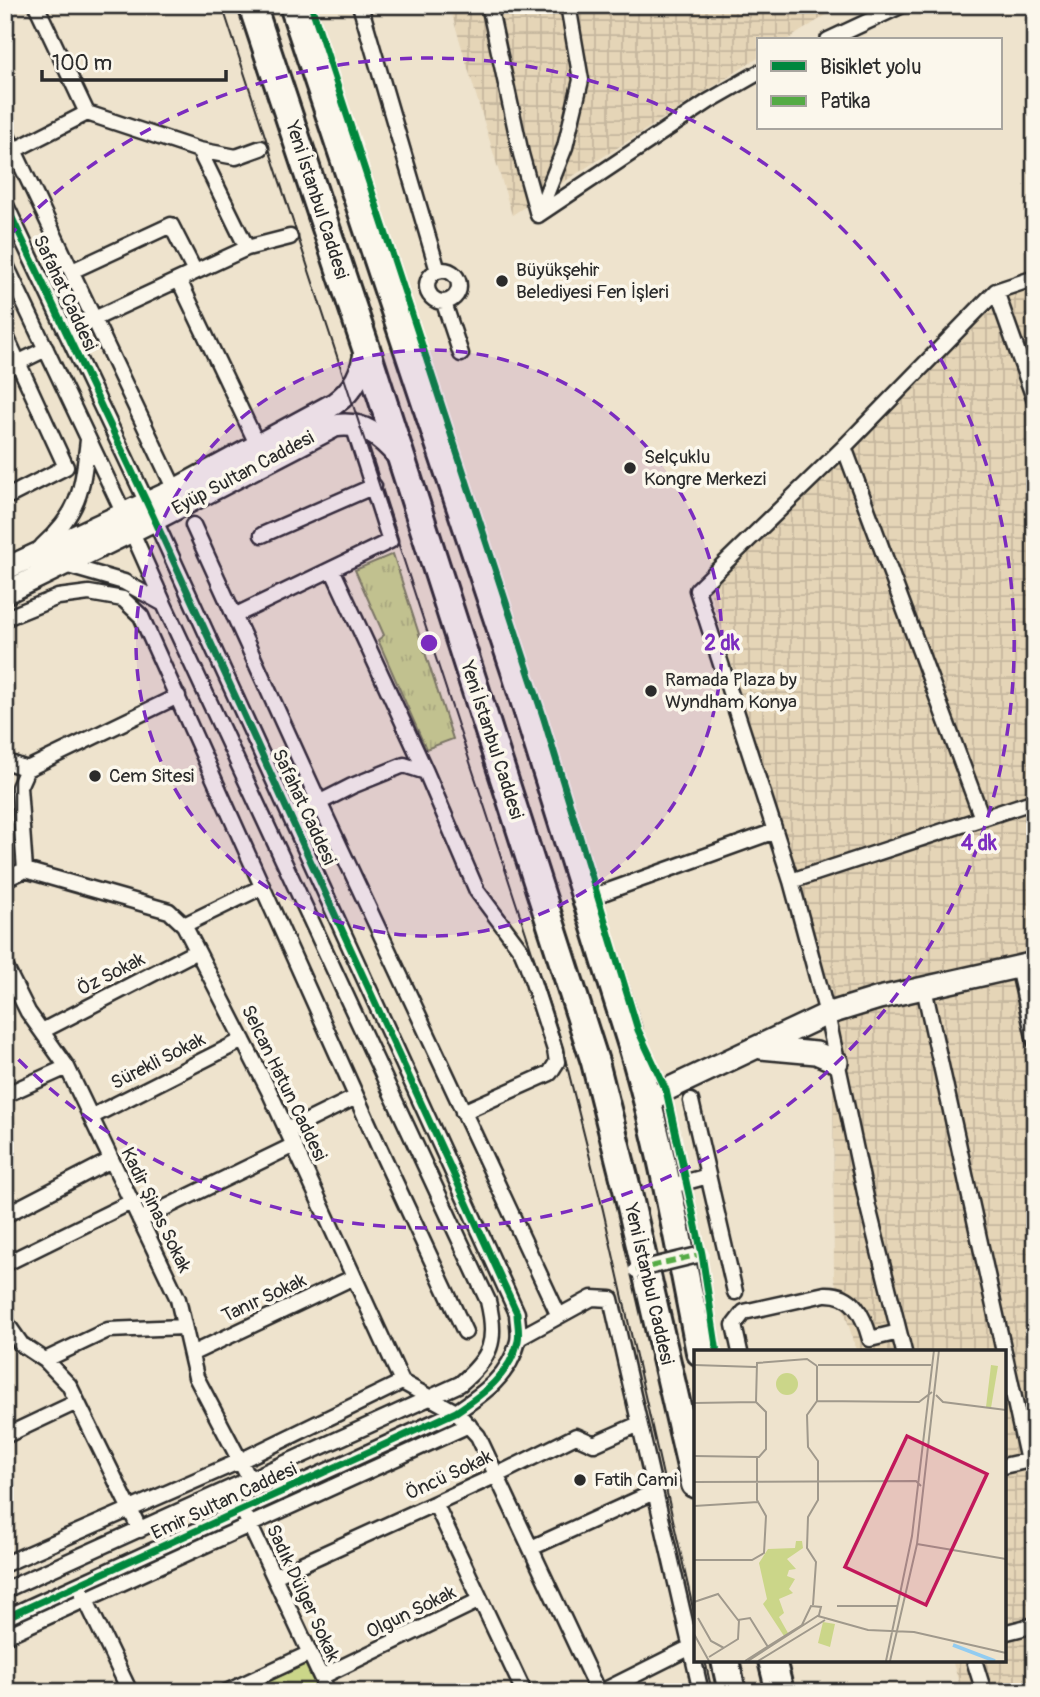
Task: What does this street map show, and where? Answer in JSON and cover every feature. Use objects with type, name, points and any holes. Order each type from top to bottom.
[{"type":"highway","name":"Yeni İstanbul Caddesi","points":[[252,5],[366,348],[595,1062],[694,1480]]},
{"type":"highway","name":"Yeni İstanbul Caddesi","points":[[300,7],[516,674],[648,1101],[668,1187],[700,1350]]},
{"type":"highway","points":[[725,1662],[732,1692]]},
{"type":"highway","points":[[740,1662],[747,1692]]},
{"type":"highway","points":[[760,1662],[767,1692]]},
{"type":"highway","points":[[772,1662],[780,1692]]},
{"type":"main road","name":"Eyüp Sultan Caddesi","points":[[151,512],[175,490],[326,409],[349,392],[360,374],[366,348]]},
{"type":"main road","name":"Eyüp Sultan Caddesi","points":[[5,569],[151,512],[327,429],[343,424],[353,425]]},
{"type":"main road","points":[[353,425],[379,436],[401,459]]},
{"type":"main road","name":"Eyüp Sultan Caddesi","points":[[5,593],[65,565],[128,522]]},
{"type":"main road","points":[[648,1101],[827,1014],[1026,965]]},
{"type":"main road","points":[[755,1048],[816,1053],[837,1062]]},
{"type":"street","points":[[36,5],[87,113]]},
{"type":"street","points":[[360,5],[438,271]]},
{"type":"street","points":[[489,5],[521,154],[538,215]]},
{"type":"street","points":[[538,215],[565,147],[581,80],[568,5]]},
{"type":"street","points":[[832,38],[903,5]]},
{"type":"street","points":[[538,215],[709,101],[757,74]]},
{"type":"street","points":[[10,153],[87,113],[199,150],[236,157],[261,148]]},
{"type":"street","points":[[5,131],[10,153],[72,271],[175,490]]},
{"type":"street","points":[[199,150],[247,248]]},
{"type":"street","name":"Safahat Caddesi","points":[[5,203],[151,512],[517,1312],[519,1338]]},
{"type":"street","points":[[72,271],[171,225],[195,272]]},
{"type":"street","points":[[66,332],[247,248],[290,237]]},
{"type":"street","points":[[5,263],[128,522],[488,1301],[494,1323],[492,1345],[481,1366],[460,1384],[434,1398]]},
{"type":"street","points":[[448,270],[456,275],[460,283],[453,300],[444,303],[435,300],[429,293],[427,284],[431,276],[438,271],[448,270]]},
{"type":"street","points":[[904,1350],[868,1207],[827,1014],[791,881],[697,590],[844,447],[996,291],[1035,278]]},
{"type":"street","points":[[179,280],[258,446]]},
{"type":"street","points":[[996,291],[1035,401]]},
{"type":"street","points":[[444,303],[461,354]]},
{"type":"street","points":[[5,334],[12,365],[66,467],[11,495],[5,493]]},
{"type":"street","points":[[12,365],[46,349]]},
{"type":"street","points":[[234,615],[390,541],[353,425]]},
{"type":"street","points":[[28,558],[58,531],[73,510],[84,484],[89,440]]},
{"type":"street","points":[[844,447],[982,818]]},
{"type":"street","points":[[261,536],[374,486]]},
{"type":"street","points":[[194,525],[319,802],[559,1316]]},
{"type":"street","points":[[65,565],[124,582],[164,604]]},
{"type":"street","points":[[332,569],[426,772],[477,891],[521,950],[557,1062],[550,1073],[463,1112]]},
{"type":"street","points":[[7,620],[58,597],[89,593],[123,599],[141,616],[356,1097],[465,1332]]},
{"type":"street","points":[[25,870],[19,787],[27,769],[178,696]]},
{"type":"street","points":[[5,761],[27,769]]},
{"type":"street","points":[[291,817],[404,765],[426,772]]},
{"type":"street","points":[[791,881],[1035,801]]},
{"type":"street","points":[[586,900],[775,831]]},
{"type":"street","points":[[5,879],[25,870],[169,912],[184,925],[262,887]]},
{"type":"street","name":"Selcan Hatun Caddesi","points":[[184,925],[294,1145],[402,1382]]},
{"type":"street","name":"Öz Sokak","points":[[42,1031],[197,951]]},
{"type":"street","name":"Kadir Şinas Sokak","points":[[5,965],[28,1012],[67,1067],[178,1299],[196,1377],[250,1480]]},
{"type":"street","points":[[1026,965],[1035,1041]]},
{"type":"street","points":[[924,988],[1031,1460],[1005,1466]]},
{"type":"street","name":"Sürekli Sokak","points":[[91,1117],[243,1040]]},
{"type":"street","points":[[5,1095],[67,1067]]},
{"type":"street","points":[[287,1131],[356,1097]]},
{"type":"street","points":[[691,1101],[735,1292]]},
{"type":"street","points":[[140,1220],[294,1145]]},
{"type":"street","points":[[5,1215],[111,1160]]},
{"type":"street","points":[[668,1187],[708,1176]]},
{"type":"street","points":[[5,1264],[131,1202]]},
{"type":"street","points":[[636,1270],[702,1254]]},
{"type":"street","name":"Tanır Sokak","points":[[191,1354],[354,1277]]},
{"type":"street","points":[[740,1350],[734,1325],[744,1312],[825,1294],[836,1293],[856,1307],[865,1322],[870,1339],[899,1332]]},
{"type":"street","points":[[456,1412],[498,1379],[511,1361],[519,1338],[592,1298],[611,1300],[694,1660]]},
{"type":"street","points":[[5,1321],[21,1344],[46,1360],[69,1385],[140,1530]]},
{"type":"street","points":[[46,1360],[108,1330],[184,1327]]},
{"type":"street","points":[[5,1564],[240,1461],[402,1382],[456,1412],[478,1436],[600,1692],[691,1647]]},
{"type":"street","name":"Emir Sultan Caddesi","points":[[5,1590],[434,1398]]},
{"type":"street","points":[[5,1436],[77,1402]]},
{"type":"street","name":"Emir Sultan Caddesi","points":[[5,1618],[456,1412]]},
{"type":"street","name":"Öncü Sokak","points":[[275,1576],[576,1436],[594,1444],[639,1424]]},
{"type":"street","points":[[5,1636],[469,1425]]},
{"type":"street","points":[[531,1548],[654,1492]]},
{"type":"street","points":[[435,1503],[524,1692]]},
{"type":"street","name":"Sadık Dülger Sokak","points":[[243,1510],[328,1692]]},
{"type":"street","points":[[79,1585],[130,1692]]},
{"type":"street","name":"Olgun Sokak","points":[[321,1677],[480,1600]]},
{"type":"street","points":[[1005,1632],[1035,1625]]},
{"type":"street","points":[[226,1692],[310,1653]]},
{"type":"street","points":[[694,1662],[701,1692]]},
{"type":"street","points":[[975,1662],[985,1692]]},
{"type":"shaded area","points":[[449,5],[842,5],[790,38],[757,38],[757,59],[512,215]]},
{"type":"shaded area","points":[[1035,267],[1035,1692],[962,1692],[953,1662],[1005,1662],[1005,1350],[856,1350],[834,1278],[833,999],[709,589],[993,283]]},
{"type":"green space","points":[[393,554],[453,739],[426,749],[378,640],[384,635],[355,570]]},
{"type":"green space","points":[[305,1664],[319,1692],[246,1692]]},
{"type":"tram line","points":[[222,5],[559,1034],[603,1210],[694,1613]]},
{"type":"tram line","points":[[705,1662],[712,1692]]},
{"type":"marked path","points":[[636,1270],[702,1254]]},
{"type":"cycle path","points":[[311,5],[544,719],[638,1030],[666,1090],[702,1254],[717,1350]]},
{"type":"cycle path","points":[[5,203],[147,503],[517,1313],[519,1334],[514,1353],[502,1374],[485,1391],[456,1412],[5,1618]]},
{"type":"place","name":"Büyükşehir Belediyesi Fen İşleri","points":[[502,281]]},
{"type":"place","name":"Selçuklu Kongre Merkezi","points":[[630,468]]},
{"type":"place","name":"Ramada Plaza by Wyndham Konya","points":[[651,691]]},
{"type":"place","name":"Cem Sitesi","points":[[95,776]]},
{"type":"place","name":"Fatih Cami","points":[[580,1480]]}]
